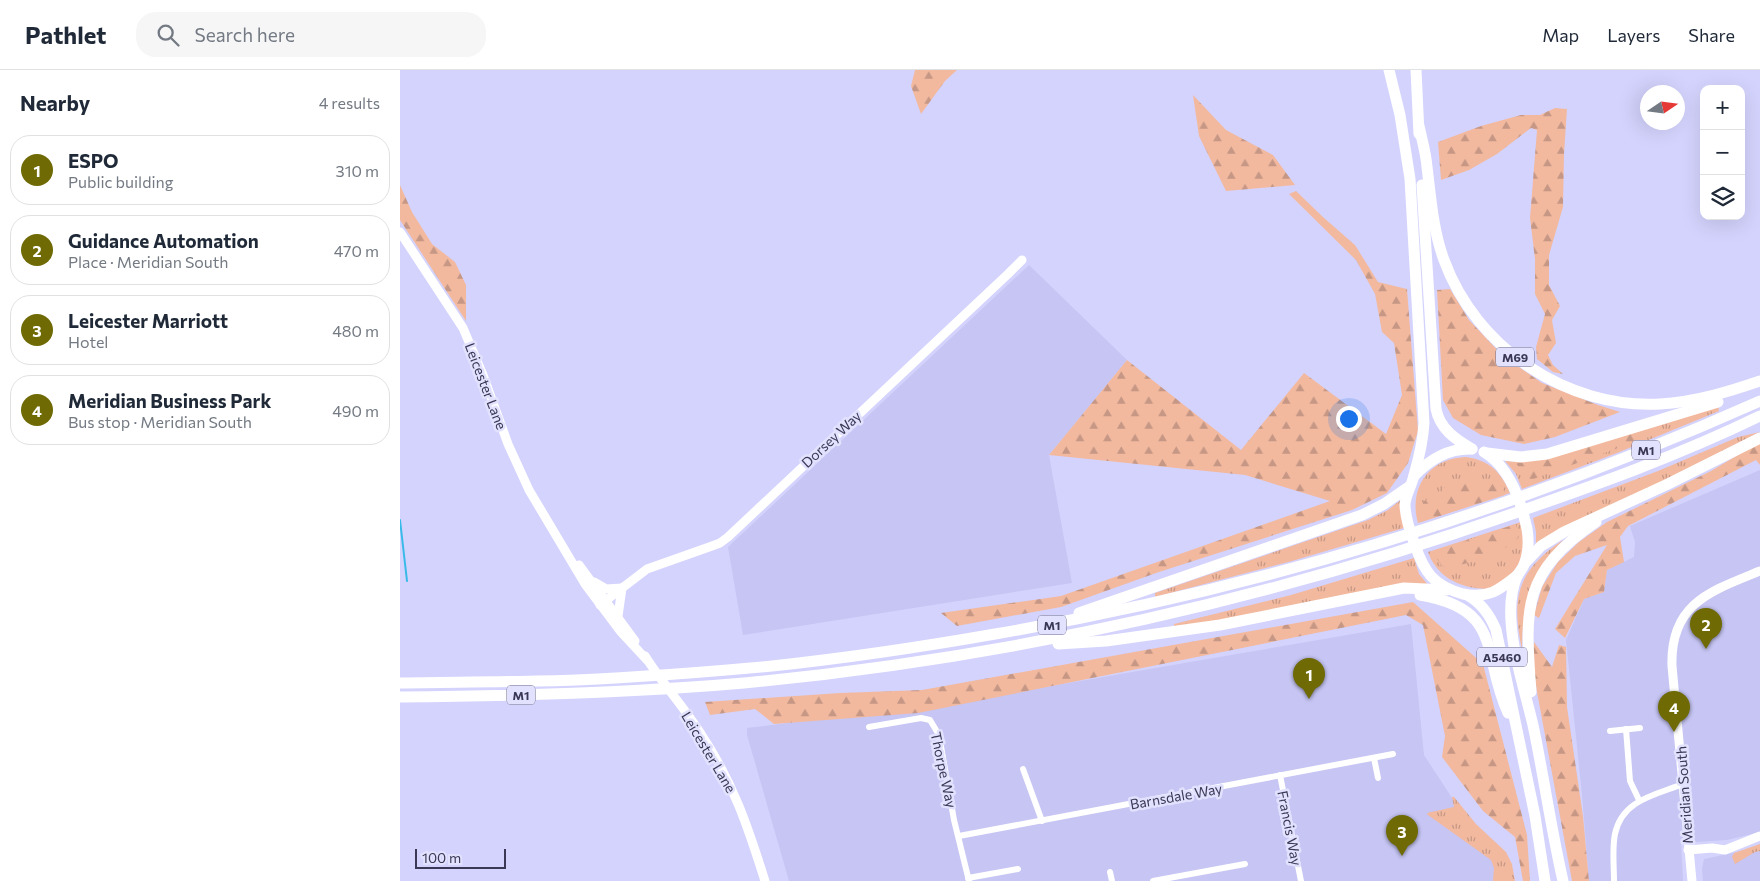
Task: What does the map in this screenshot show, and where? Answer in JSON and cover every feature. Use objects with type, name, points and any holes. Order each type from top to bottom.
[{"type":"highway","points":[[1389,70],[1406,146],[1413,220],[1424,423],[1423,441],[1406,498],[1406,511],[1419,556],[1431,577],[1449,590]]},
{"type":"highway","name":"M69","points":[[1416,70],[1436,409],[1441,424],[1449,434],[1472,449]]},
{"type":"highway","name":"M69","points":[[1419,126],[1427,165],[1435,227],[1447,267],[1457,289],[1472,312],[1510,353],[1530,368],[1558,383],[1596,397],[1627,403],[1660,404],[1687,401],[1704,398],[1760,381]]},
{"type":"highway","points":[[994,634],[1077,614],[1362,515],[1384,504],[1412,481],[1426,464],[1440,455],[1454,450],[1472,449],[1520,457],[1547,454],[1760,388]]},
{"type":"highway","name":"M1","points":[[400,683],[562,680],[698,672],[851,657],[1076,620],[1206,591],[1398,538],[1530,493],[1676,438],[1760,402]]},
{"type":"highway","name":"M1","points":[[400,697],[580,694],[700,686],[853,671],[1006,647],[1198,607],[1301,581],[1426,544],[1534,507],[1690,448],[1760,416]]},
{"type":"highway","points":[[1006,647],[1106,640],[1178,631],[1404,588],[1449,590],[1463,594],[1479,595],[1494,592],[1518,575],[1525,562],[1541,546],[1558,535],[1588,519],[1613,510],[1668,484],[1757,438]]},
{"type":"highway","points":[[1484,452],[1504,470],[1510,479],[1520,505],[1528,534],[1525,562]]},
{"type":"highway","points":[[1533,724],[1527,635],[1530,605],[1536,588],[1550,562],[1561,549],[1613,510]]},
{"type":"highway","name":"A5460","points":[[1518,575],[1511,598],[1511,623],[1533,724],[1561,881]]},
{"type":"highway","points":[[1351,599],[1408,594],[1420,595],[1446,600],[1467,611],[1479,624],[1488,639],[1501,693],[1518,733]]},
{"type":"highway","name":"A5460","points":[[1463,594],[1480,604],[1493,624],[1502,658],[1535,816],[1545,881]]},
{"type":"street","name":"Leicester Lane","points":[[400,232],[463,328],[528,490],[585,584],[618,616],[647,660],[702,734],[723,769],[742,810],[765,881]]},
{"type":"street","name":"Dorsey Way","points":[[603,603],[654,565],[720,543],[728,537],[1022,260]]},
{"type":"street","name":"Leicester Lane","points":[[562,545],[590,579],[621,632],[647,660]]},
{"type":"street","name":"Meridian South","points":[[1692,880],[1672,657],[1674,640],[1680,624],[1690,609],[1704,596],[1760,570]]},
{"type":"street","points":[[590,579],[599,587],[606,589],[622,588],[618,616]]},
{"type":"street","name":"Thorpe Way","points":[[869,727],[922,718],[930,720],[939,735],[969,880]]},
{"type":"street","points":[[1610,731],[1640,728]]},
{"type":"street","points":[[1626,729],[1630,781],[1639,800]]},
{"type":"street","name":"Barnsdale Way","points":[[959,836],[1248,783],[1280,775],[1393,754]]},
{"type":"street","points":[[1374,758],[1378,778]]},
{"type":"street","points":[[1023,770],[1042,821]]},
{"type":"street","name":"Francis Way","points":[[1280,775],[1300,881]]},
{"type":"street","points":[[1614,881],[1614,835],[1622,814],[1639,800],[1683,784]]},
{"type":"street","points":[[1688,850],[1712,848],[1725,850],[1760,836]]},
{"type":"street","points":[[1152,881],[1245,864]]},
{"type":"street","points":[[969,880],[1018,869]]},
{"type":"street","points":[[1110,872],[1112,881]]},
{"type":"shaded area","points":[[1029,265],[1127,360],[1049,455],[1072,583],[743,635],[728,547]]},
{"type":"shaded area","points":[[1760,470],[1760,832],[1727,840],[1681,843],[1683,881],[1589,881],[1566,640],[1584,599],[1604,592],[1607,570],[1634,557],[1635,542],[1630,526]]},
{"type":"shaded area","points":[[1411,624],[1424,755],[1456,804],[1498,857],[1495,881],[789,881],[747,735],[747,728],[963,701]]},
{"type":"shaded area","points":[[1760,844],[1760,881],[1703,881],[1702,869],[1704,859],[1742,851]]},
{"type":"green space","points":[[915,70],[957,70],[945,81],[921,114],[911,86]]},
{"type":"green space","points":[[1193,95],[1226,130],[1273,155],[1295,185],[1226,191],[1199,136]]},
{"type":"green space","points":[[1555,108],[1567,109],[1563,207],[1549,255],[1549,285],[1560,306],[1552,320],[1556,343],[1548,355],[1553,365],[1563,374],[1553,372],[1537,359],[1536,347],[1545,314],[1535,294],[1535,259],[1530,218],[1537,130],[1531,128],[1497,154],[1469,170],[1441,180],[1438,142],[1481,126],[1521,115],[1540,115]]},
{"type":"green space","points":[[400,185],[412,212],[432,244],[455,262],[466,285],[466,321],[400,220]]},
{"type":"green space","points":[[1296,191],[1355,245],[1378,282],[1407,289],[1418,431],[1408,463],[1387,493],[1352,510],[1159,572],[1061,607],[957,626],[941,613],[1061,596],[1330,501],[1245,475],[1049,455],[1127,360],[1241,450],[1304,373],[1386,434],[1402,395],[1394,343],[1382,332],[1375,294],[1356,260],[1289,194]]},
{"type":"green space","points":[[1450,289],[1469,320],[1503,356],[1542,383],[1620,412],[1555,437],[1524,444],[1481,435],[1453,418],[1443,400],[1437,290]]},
{"type":"green space","points":[[1718,405],[1719,411],[1617,453],[1522,489],[1516,474],[1505,461],[1523,462]]},
{"type":"green space","points":[[1632,432],[1637,441],[1528,481],[1516,463],[1540,460]]},
{"type":"green space","points":[[1760,432],[1536,546],[1533,518],[1658,471],[1738,437]]},
{"type":"green space","points":[[1760,442],[1760,465],[1756,460],[1628,526],[1620,537],[1624,562],[1607,570],[1604,592],[1584,599],[1565,638],[1555,629],[1607,545],[1575,556],[1556,573],[1539,618],[1534,615],[1542,587],[1558,562],[1579,542],[1607,522],[1711,471]]},
{"type":"green space","points":[[1466,457],[1481,461],[1493,468],[1503,479],[1510,493],[1418,523],[1416,498],[1424,477],[1441,463]]},
{"type":"green space","points":[[1469,478],[1482,480],[1495,478],[1503,488],[1505,495],[1421,522],[1424,501],[1439,494],[1447,485]]},
{"type":"green space","points":[[1402,499],[1404,528],[1292,561],[1155,597],[1155,593],[1368,520],[1388,510]]},
{"type":"green space","points":[[1521,522],[1524,540],[1521,558],[1517,566],[1505,579],[1487,589],[1460,584],[1446,577],[1435,566],[1428,552]]},
{"type":"green space","points":[[1516,524],[1519,537],[1503,550],[1483,559],[1452,566],[1442,566],[1432,552]]},
{"type":"green space","points":[[1563,540],[1542,566],[1530,590],[1524,617],[1522,650],[1517,615],[1521,587],[1527,574],[1536,563]]},
{"type":"green space","points":[[1414,558],[1419,574],[1429,586],[1174,628],[1174,624],[1291,595]]},
{"type":"green space","points":[[1413,602],[1483,664],[1527,835],[1530,881],[1523,881],[1515,837],[1483,811],[1442,757],[1445,736],[1423,625],[1406,615],[918,713],[774,724],[755,709],[710,715],[705,702],[840,693],[922,690]]},
{"type":"green space","points":[[1534,642],[1552,667],[1559,645],[1566,647],[1567,707],[1583,816],[1589,881],[1572,881],[1537,692],[1532,657]]},
{"type":"green space","points":[[1452,797],[1476,824],[1506,852],[1512,864],[1515,881],[1493,881],[1494,868],[1491,860],[1428,815],[1427,813],[1454,807]]},
{"type":"green space","points":[[1760,844],[1760,851],[1735,864],[1732,857],[1734,853]]},
{"type":"waterway","points":[[400,520],[407,581]]},
{"type":"place","name":"Guidance Automation","points":[[1706,649]]},
{"type":"place","name":"ESPO","points":[[1309,699]]},
{"type":"place","name":"Meridian Business Park","points":[[1674,732]]},
{"type":"place","name":"Leicester Marriott","points":[[1402,856]]}]
